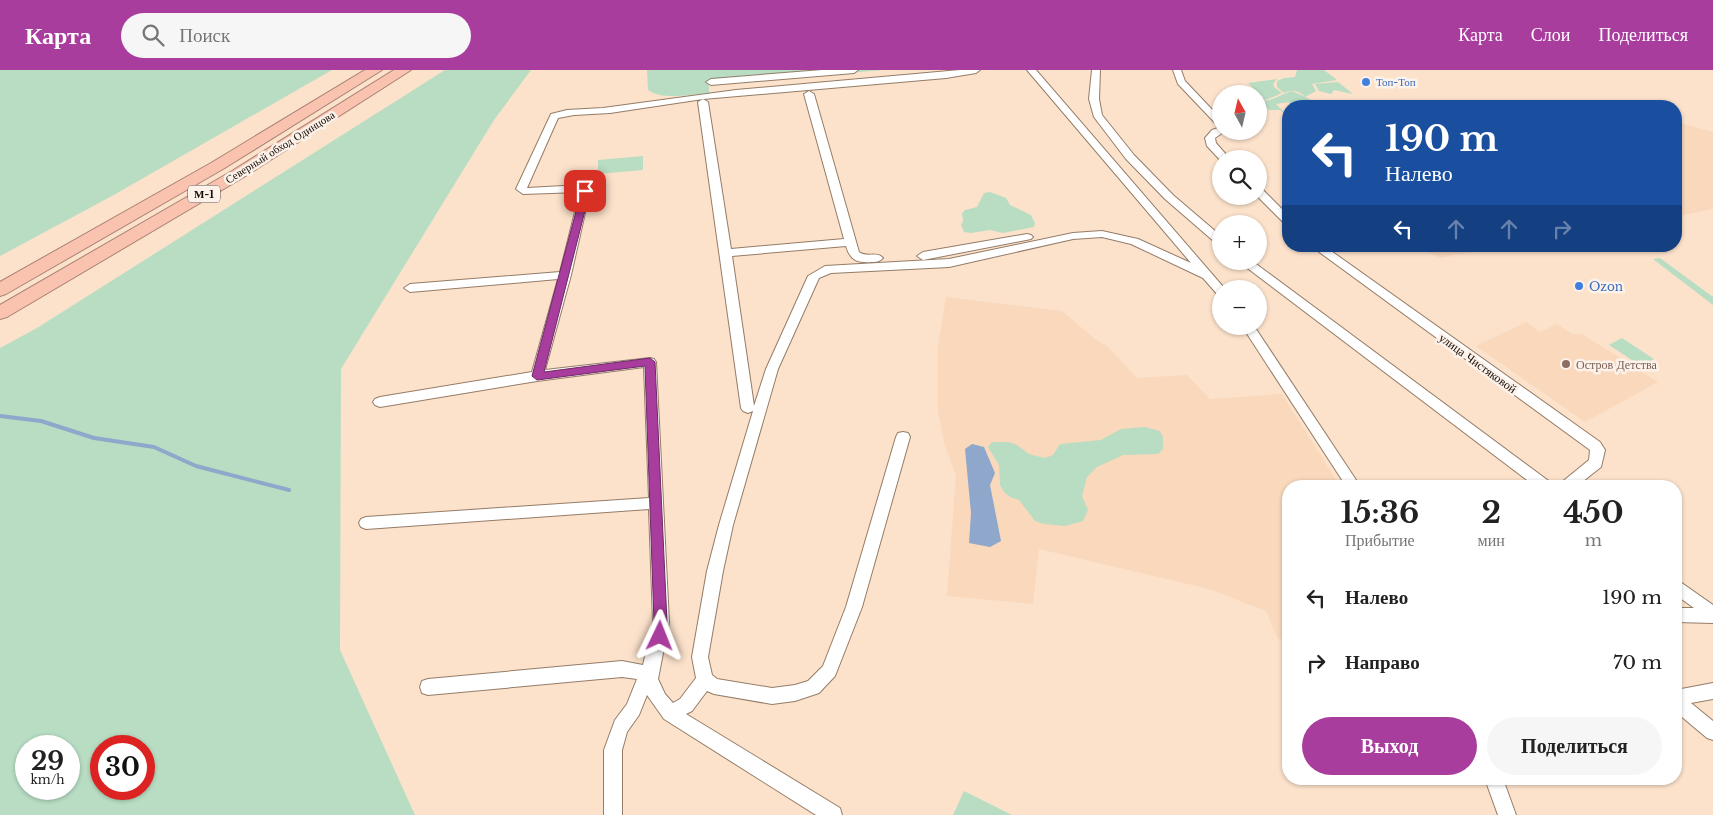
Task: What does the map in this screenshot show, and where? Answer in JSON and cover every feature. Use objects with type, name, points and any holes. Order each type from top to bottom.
[{"type":"highway","name":"Северный обход Одинцова","points":[[0,290],[217,166],[375,70]]},
{"type":"highway","name":"Северный обход Одинцова","points":[[0,313],[238,174],[404,70]]},
{"type":"street","points":[[711,82],[854,70]]},
{"type":"street","points":[[537,376],[565,275],[585,191],[582,188],[523,191],[521,189],[554,116],[560,113],[600,112],[679,98],[946,75],[976,70]]},
{"type":"street","points":[[1031,70],[1212,281]]},
{"type":"street","points":[[1096,70],[1094,99],[1097,114],[1130,157],[1169,197],[1212,234]]},
{"type":"street","points":[[1177,70],[1182,82],[1212,114]]},
{"type":"street","points":[[809,94],[854,254],[861,259],[932,256],[1055,232],[1102,227],[1129,232],[1192,258]]},
{"type":"street","points":[[703,102],[748,408]]},
{"type":"street","points":[[1212,136],[1210,138],[1211,144],[1217,150]]},
{"type":"street","points":[[1267,200],[1282,215]]},
{"type":"street","points":[[903,437],[854,607],[829,671],[813,686],[796,693],[772,696],[714,686],[705,680],[700,657],[715,570],[726,525],[772,369],[814,276],[828,269],[932,265],[1005,252],[1073,236],[1102,234],[1134,241],[1206,275]]},
{"type":"street","points":[[726,254],[851,242]]},
{"type":"street","name":"улица Чистяковой","points":[[1324,252],[1595,446],[1598,450],[1596,463],[1575,480]]},
{"type":"street","points":[[1256,270],[1537,480]]},
{"type":"street","points":[[410,288],[565,275]]},
{"type":"street","points":[[1254,335],[1349,480]]},
{"type":"street","points":[[380,402],[537,376],[650,362],[661,622],[657,649],[648,674],[633,709],[621,726],[613,750],[613,815]]},
{"type":"street","points":[[366,523],[656,502]]},
{"type":"street","points":[[1682,591],[1713,615]]},
{"type":"street","points":[[1682,616],[1713,615]]},
{"type":"street","points":[[428,687],[622,669],[648,674]]},
{"type":"street","points":[[648,674],[651,688],[656,698],[670,713],[833,815]]},
{"type":"street","points":[[670,713],[686,705],[705,680]]},
{"type":"street","points":[[1682,699],[1713,691]]},
{"type":"street","points":[[1682,705],[1713,732]]},
{"type":"street","points":[[1496,785],[1507,815]]},
{"type":"shaded area","points":[[1682,124],[1713,132],[1713,209],[1682,217]]},
{"type":"shaded area","points":[[1428,252],[1471,252],[1439,258]]},
{"type":"shaded area","points":[[946,297],[1062,311],[1095,339],[1108,347],[1137,378],[1187,375],[1210,399],[1282,394],[1336,480],[1282,480],[1282,639],[1278,639],[1266,611],[1209,589],[1039,549],[1033,604],[947,596],[956,475],[944,443],[938,412],[938,346]]},
{"type":"shaded area","name":"Остров Детства","points":[[1526,322],[1540,332],[1557,324],[1572,334],[1582,334],[1658,382],[1585,422],[1476,346]]},
{"type":"green space","points":[[0,70],[332,70],[112,196],[0,256]]},
{"type":"green space","points":[[445,70],[531,70],[494,120],[341,369],[340,650],[415,815],[0,815],[0,348],[37,328]]},
{"type":"green space","points":[[647,70],[883,70],[709,85],[709,93],[669,96],[648,90]]},
{"type":"green space","points":[[1297,70],[1324,70],[1337,80],[1312,84],[1316,91],[1305,97],[1295,91],[1284,93],[1277,87],[1277,81],[1295,77]]},
{"type":"green space","points":[[1277,79],[1273,84],[1274,87],[1282,93],[1268,99],[1268,85],[1250,85],[1248,83]]},
{"type":"green space","points":[[1338,82],[1353,94],[1334,90],[1331,94],[1319,91],[1315,84]]},
{"type":"green space","points":[[1291,91],[1311,100],[1282,100],[1282,103],[1276,104],[1282,112],[1269,110],[1268,100]]},
{"type":"green space","points":[[643,156],[643,170],[598,174],[598,160]]},
{"type":"green space","points":[[990,192],[1006,198],[1010,205],[1031,215],[1035,223],[1034,227],[1003,233],[990,230],[971,233],[964,232],[961,225],[963,221],[962,213],[965,210],[977,207],[984,193]]},
{"type":"green space","points":[[1660,258],[1713,297],[1713,305],[1653,259]]},
{"type":"green space","points":[[1622,338],[1654,359],[1641,366],[1609,345]]},
{"type":"green space","points":[[1145,427],[1160,431],[1163,437],[1163,449],[1158,454],[1123,455],[1097,467],[1087,477],[1082,496],[1088,510],[1083,521],[1065,526],[1035,521],[1019,500],[1010,497],[1004,492],[1000,485],[999,465],[988,447],[992,442],[1009,442],[1017,445],[1029,454],[1045,458],[1053,455],[1060,444],[1101,440],[1121,429]]},
{"type":"green space","points":[[964,791],[1012,815],[953,815]]},
{"type":"water","points":[[972,444],[984,447],[995,473],[990,485],[1001,541],[990,547],[969,543],[971,513],[965,449]]},
{"type":"waterway","points":[[0,416],[41,421],[94,438],[154,447],[196,466],[289,490]]},
{"type":"place","name":"Топ-Топ","points":[[1366,82]]},
{"type":"place","name":"Ozon","points":[[1579,286]]},
{"type":"place","name":"Остров Детства","points":[[1566,364]]},
{"type":"route","points":[[585,191],[565,275],[537,376],[650,362],[661,622],[660,636]]}]
